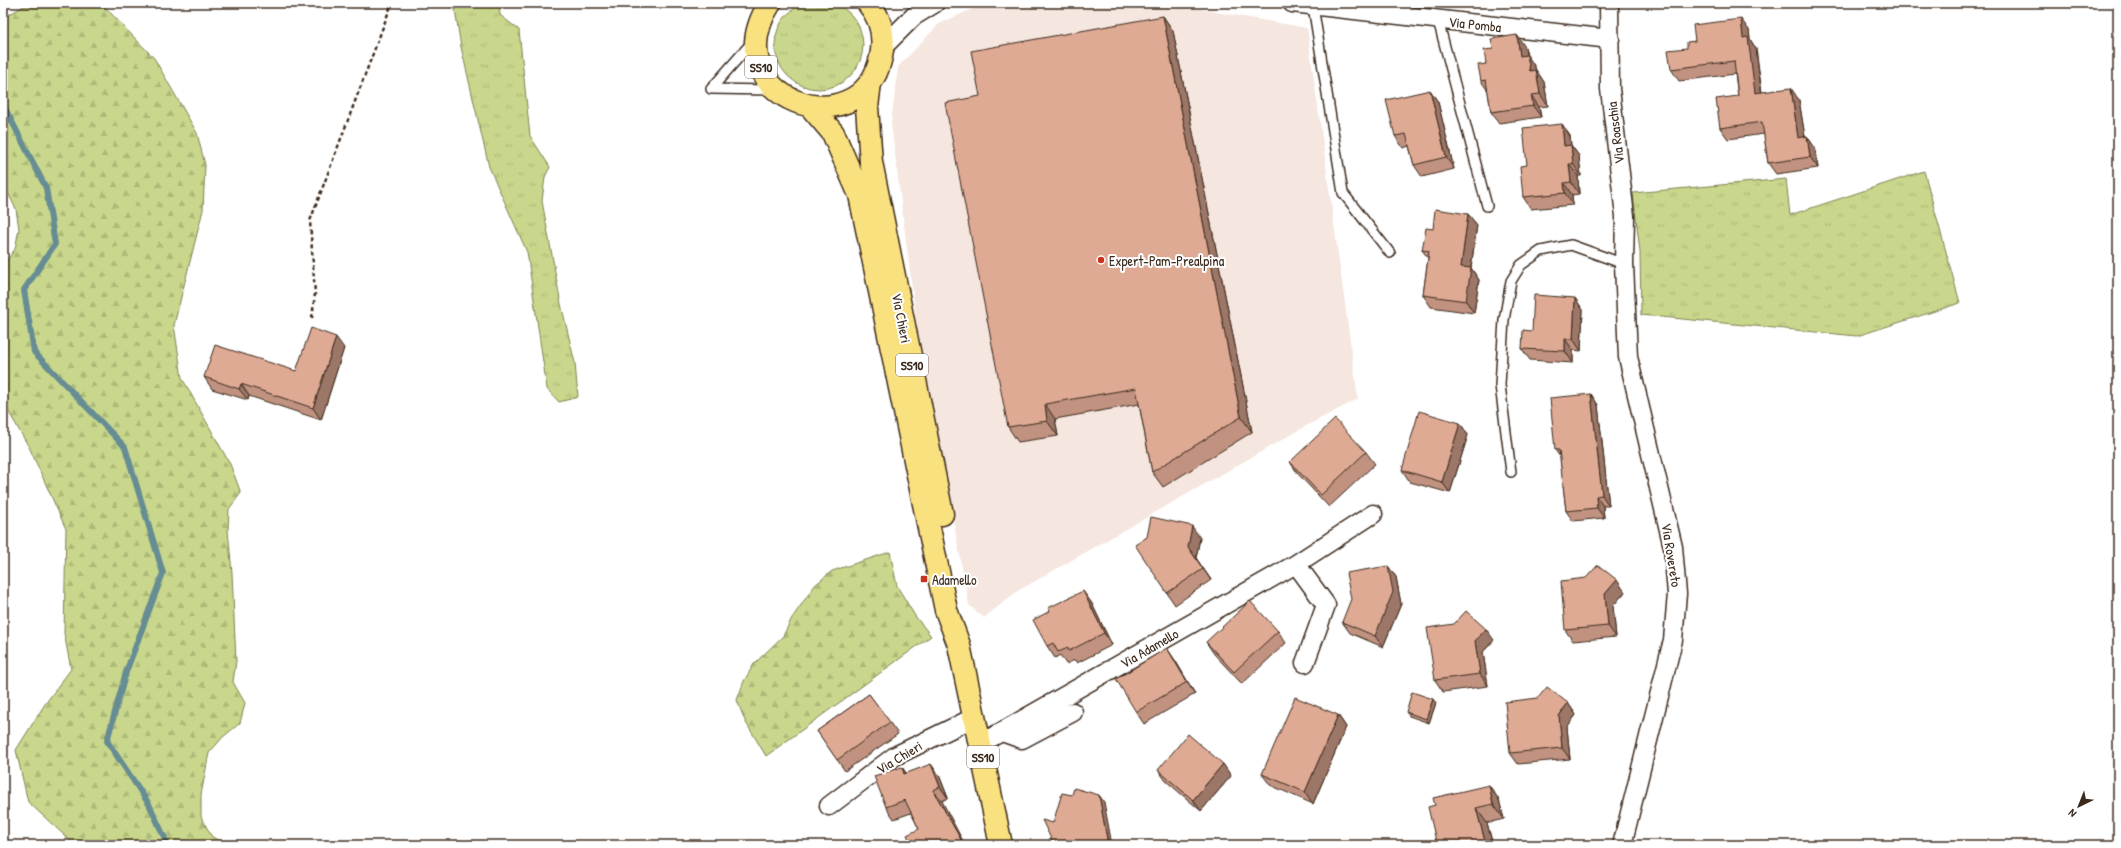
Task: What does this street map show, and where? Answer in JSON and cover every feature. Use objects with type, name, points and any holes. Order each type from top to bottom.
[{"type":"main road","name":"Via Chieri","points":[[770,3],[761,18],[756,37],[757,57],[764,75],[776,90],[793,101],[811,107],[833,106],[853,98],[870,83],[879,66],[883,48],[882,28],[874,10],[868,3]]},
{"type":"main road","name":"Via Chieri","points":[[870,83],[867,107],[871,162],[961,610],[959,646]]},
{"type":"main road","name":"Via Chieri","points":[[811,107],[833,133],[860,195],[946,610],[959,646],[1001,845]]},
{"type":"street","points":[[883,48],[914,16],[935,3]]},
{"type":"street","name":"Via Pomba","points":[[1292,3],[1610,39]]},
{"type":"street","name":"Via Roaschia","points":[[1609,3],[1610,89],[1625,216],[1624,264]]},
{"type":"street","name":"Via Rovereto","points":[[1622,845],[1673,640],[1677,594],[1673,547],[1628,357],[1624,264]]},
{"type":"street","name":"Via Adamello","points":[[980,744],[1296,564],[1373,514]]},
{"type":"street","points":[[1296,564],[1326,605],[1305,663]]},
{"type":"street","points":[[1002,732],[1022,739],[1073,712]]},
{"type":"street","name":"Via Chieri","points":[[829,806],[895,756],[975,717]]},
{"type":"lane","points":[[1313,6],[1343,193],[1390,253]]},
{"type":"lane","points":[[1438,20],[1487,206]]},
{"type":"lane","points":[[756,37],[711,89],[776,90]]},
{"type":"lane","points":[[1511,472],[1500,385],[1504,320],[1511,281],[1521,265],[1541,251],[1571,245],[1624,264]]},
{"type":"path","points":[[312,318],[315,294],[310,221],[392,3]]},
{"type":"shaded area","points":[[1014,3],[1165,3],[1307,28],[1358,399],[1306,426],[1016,592],[984,618],[969,605],[916,319],[891,123],[898,67],[939,24],[981,5]]},
{"type":"green space","points":[[819,1],[836,4],[850,14],[860,28],[863,45],[860,62],[850,76],[836,86],[819,89],[802,86],[788,76],[778,62],[775,45],[778,28],[788,14],[802,4]]},
{"type":"green space","points":[[29,3],[101,3],[154,58],[197,133],[205,165],[203,210],[174,325],[182,378],[230,464],[241,493],[229,509],[228,530],[232,573],[236,661],[233,682],[245,703],[240,723],[223,737],[209,753],[201,795],[201,817],[212,837],[230,845],[75,845],[28,802],[16,750],[45,704],[71,669],[64,633],[66,529],[30,449],[3,402],[3,266],[15,249],[19,229],[16,209],[3,183],[3,18]]},
{"type":"green space","points":[[454,3],[499,3],[500,15],[519,30],[530,136],[550,167],[545,177],[542,201],[561,304],[575,363],[578,397],[559,402],[547,389],[527,252],[489,167],[461,47]]},
{"type":"green space","points":[[1924,171],[1960,303],[1857,336],[1641,315],[1640,252],[1633,193],[1786,179],[1790,215]]},
{"type":"green space","points":[[890,552],[897,586],[915,616],[931,636],[766,756],[745,721],[737,700],[744,681],[754,664],[783,636],[792,618],[815,585],[832,571]]},
{"type":"building","name":"Expert-Pam-Prealpina","points":[[1163,16],[1241,417],[1152,472],[1136,388],[1045,404],[1047,421],[1008,427],[945,103],[980,96],[971,51]]},
{"type":"building","points":[[1741,19],[1743,38],[1748,37],[1755,93],[1791,88],[1798,138],[1807,136],[1810,157],[1768,163],[1762,122],[1720,128],[1716,99],[1738,96],[1734,61],[1671,69],[1668,50],[1687,48],[1687,42],[1695,41],[1693,25]]},
{"type":"building","points":[[1517,35],[1520,56],[1527,55],[1530,71],[1536,70],[1540,94],[1531,95],[1533,106],[1491,112],[1486,80],[1481,81],[1478,65],[1486,64],[1484,50],[1493,49],[1491,39]]},
{"type":"building","points":[[1430,90],[1446,157],[1414,165],[1406,134],[1395,136],[1386,100]]},
{"type":"building","points":[[1562,124],[1564,146],[1571,145],[1573,164],[1569,164],[1571,182],[1564,183],[1565,193],[1523,197],[1520,166],[1527,165],[1523,128]]},
{"type":"building","points":[[1435,209],[1468,214],[1461,267],[1471,268],[1466,301],[1423,295],[1429,251],[1422,250],[1426,228],[1433,229]]},
{"type":"building","points":[[1534,295],[1575,298],[1573,339],[1565,339],[1565,351],[1522,349],[1523,330],[1532,331]]},
{"type":"building","points":[[311,328],[336,337],[313,408],[241,384],[239,389],[204,377],[215,345],[296,371]]},
{"type":"building","points":[[1591,394],[1602,495],[1596,496],[1597,508],[1566,511],[1559,450],[1555,450],[1550,398]]},
{"type":"building","points":[[1419,411],[1460,423],[1442,482],[1402,470]]},
{"type":"building","points":[[1335,419],[1366,452],[1321,495],[1290,462]]},
{"type":"building","points":[[1151,517],[1192,526],[1188,547],[1203,569],[1167,593],[1135,545],[1147,537]]},
{"type":"building","points":[[1598,565],[1617,580],[1605,594],[1608,626],[1565,630],[1561,581],[1586,578]]},
{"type":"building","points":[[1388,566],[1393,592],[1375,636],[1342,622],[1351,599],[1346,573]]},
{"type":"building","points":[[1083,591],[1104,633],[1069,651],[1068,648],[1058,652],[1053,643],[1047,646],[1033,620],[1050,611],[1048,608]]},
{"type":"building","points":[[1250,601],[1278,631],[1234,672],[1206,642]]},
{"type":"building","points":[[1466,611],[1486,629],[1475,641],[1480,674],[1435,680],[1427,628],[1454,624]]},
{"type":"building","points":[[1167,648],[1187,682],[1136,712],[1116,679]]},
{"type":"building","points":[[1547,687],[1568,703],[1559,716],[1562,748],[1510,753],[1505,702],[1538,698]]},
{"type":"building","points":[[1412,692],[1433,699],[1426,719],[1406,712]]},
{"type":"building","points":[[869,694],[890,722],[837,760],[817,731]]},
{"type":"building","points":[[1295,697],[1338,715],[1305,792],[1262,774]]},
{"type":"building","points":[[1188,734],[1223,764],[1193,800],[1158,770]]},
{"type":"building","points":[[931,764],[940,787],[933,790],[964,845],[912,845],[907,835],[919,829],[905,800],[886,807],[874,776],[902,767],[904,774]]},
{"type":"building","points":[[1489,785],[1493,804],[1476,808],[1486,845],[1437,845],[1428,807],[1435,805],[1433,798]]},
{"type":"building","points":[[1074,788],[1099,795],[1108,845],[1054,845],[1042,820],[1053,823],[1062,793],[1072,795]]},
{"type":"waterway","points":[[3,104],[46,188],[55,244],[24,290],[34,352],[125,447],[163,573],[126,672],[107,741],[149,804],[168,845]]},
{"type":"place","name":"Expert-Pam-Prealpina","points":[[1101,260]]},
{"type":"place","name":"Adamello","points":[[924,579]]}]
